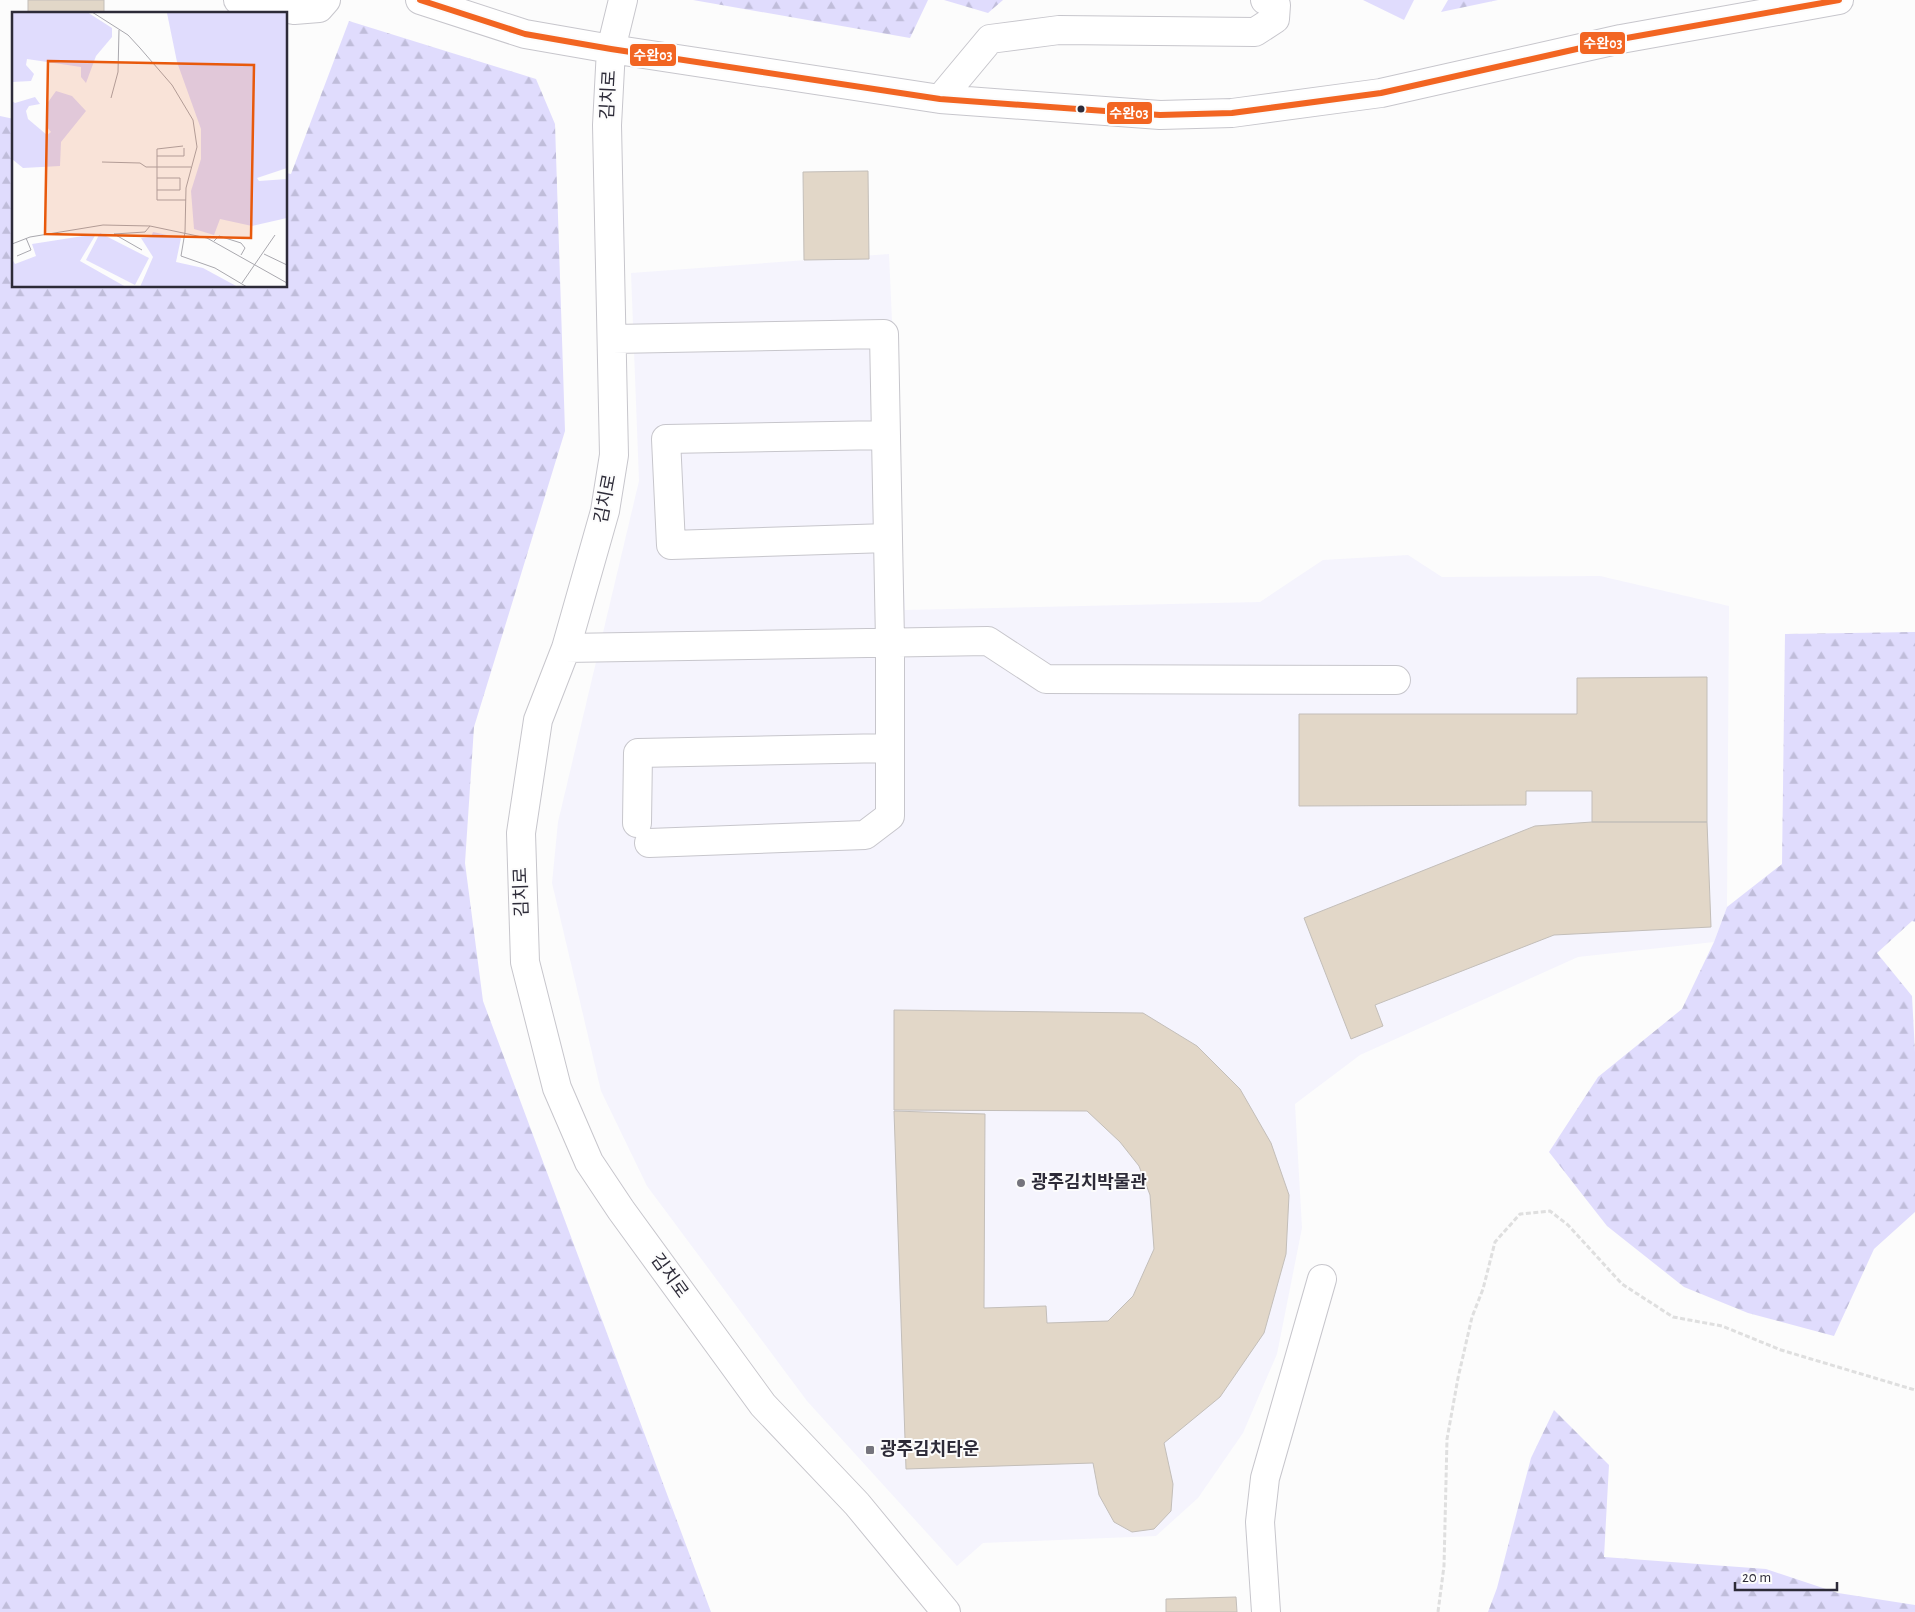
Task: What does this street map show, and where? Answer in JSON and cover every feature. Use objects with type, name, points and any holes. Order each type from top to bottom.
[{"type":"street","points":[[238,0],[294,10],[319,8],[326,0]]},
{"type":"street","points":[[420,0],[525,34],[611,49],[940,99],[1160,115],[1232,113],[1381,93],[1621,39],[1839,0]]},
{"type":"street","name":"김치로","points":[[623,0],[611,49],[608,125],[614,455],[605,511],[566,648],[538,720],[521,833],[525,962],[557,1088],[589,1162],[621,1210],[764,1405],[857,1504],[946,1612]]},
{"type":"street","points":[[940,99],[990,39],[1058,30],[1255,32],[1275,18],[1276,6],[1265,0]]},
{"type":"street","points":[[613,339],[884,334],[890,641],[890,816],[865,834],[643,833],[638,754],[889,748]]},
{"type":"street","points":[[886,434],[666,439],[671,545],[888,538]]},
{"type":"street","points":[[566,648],[890,641],[988,641],[1046,680],[1396,680]]},
{"type":"street","points":[[1266,1612],[1260,1522],[1266,1478],[1322,1280]]},
{"type":"path","points":[[1438,1612],[1444,1566],[1447,1439],[1458,1378],[1472,1317],[1483,1289],[1495,1242],[1520,1214],[1550,1211],[1568,1225],[1622,1284],[1672,1317],[1722,1326],[1781,1350],[1915,1390]]},
{"type":"shaded area","name":"광주김치타운","points":[[889,254],[905,610],[1260,602],[1323,560],[1408,555],[1442,577],[1600,576],[1729,606],[1727,907],[1714,942],[1578,957],[1360,1055],[1295,1104],[1302,1228],[1277,1354],[1243,1433],[1198,1498],[1156,1536],[983,1543],[957,1566],[807,1401],[647,1186],[601,1091],[552,883],[558,822],[639,481],[631,273]]},
{"type":"green space","points":[[693,0],[928,0],[910,38]]},
{"type":"green space","points":[[944,0],[1003,0],[988,13]]},
{"type":"green space","points":[[1363,0],[1414,0],[1404,20]]},
{"type":"green space","points":[[1448,0],[1498,0],[1441,12]]},
{"type":"green space","points":[[349,21],[536,79],[555,124],[565,431],[474,727],[465,863],[483,1001],[711,1612],[0,1612],[0,116],[12,119],[12,288],[288,288],[288,173],[291,174]]},
{"type":"green space","points":[[1915,632],[1915,922],[1912,921],[1877,953],[1912,996],[1915,1052],[1915,1212],[1874,1249],[1834,1336],[1748,1313],[1684,1287],[1607,1226],[1549,1152],[1598,1077],[1682,1009],[1714,942],[1727,907],[1782,864],[1785,634]]},
{"type":"green space","points":[[1554,1410],[1609,1465],[1604,1557],[1766,1569],[1838,1593],[1915,1605],[1915,1612],[1488,1612],[1497,1588],[1531,1458]]},
{"type":"building","points":[[28,0],[104,0],[104,12],[28,12]]},
{"type":"building","points":[[868,171],[869,259],[804,260],[803,172]]},
{"type":"building","points":[[1707,677],[1707,822],[1592,822],[1592,791],[1526,791],[1526,805],[1299,806],[1299,714],[1577,714],[1577,678]]},
{"type":"building","points":[[1592,822],[1707,822],[1711,927],[1554,935],[1375,1005],[1383,1026],[1351,1039],[1304,918],[1535,826]]},
{"type":"building","name":"광주김치박물관","points":[[894,1010],[1143,1013],[1197,1046],[1240,1089],[1271,1143],[1289,1195],[1286,1254],[1264,1333],[1220,1397],[1164,1443],[1173,1484],[1171,1511],[1154,1529],[1132,1532],[1114,1522],[1099,1495],[1093,1463],[906,1469],[894,1111],[985,1114],[984,1308],[1046,1306],[1047,1323],[1108,1321],[1133,1296],[1154,1249],[1150,1195],[1139,1166],[1120,1142],[1087,1111],[894,1110]]},
{"type":"building","points":[[1236,1597],[1237,1612],[1166,1612],[1166,1599]]},
{"type":"transit line","name":"수완03","points":[[420,0],[525,34],[611,49],[940,99],[1160,115],[1232,113],[1381,93],[1621,39],[1839,0]]},
{"type":"place","name":"광주김치박물관","points":[[1021,1183]]},
{"type":"place","name":"광주김치타운","points":[[870,1450]]}]
